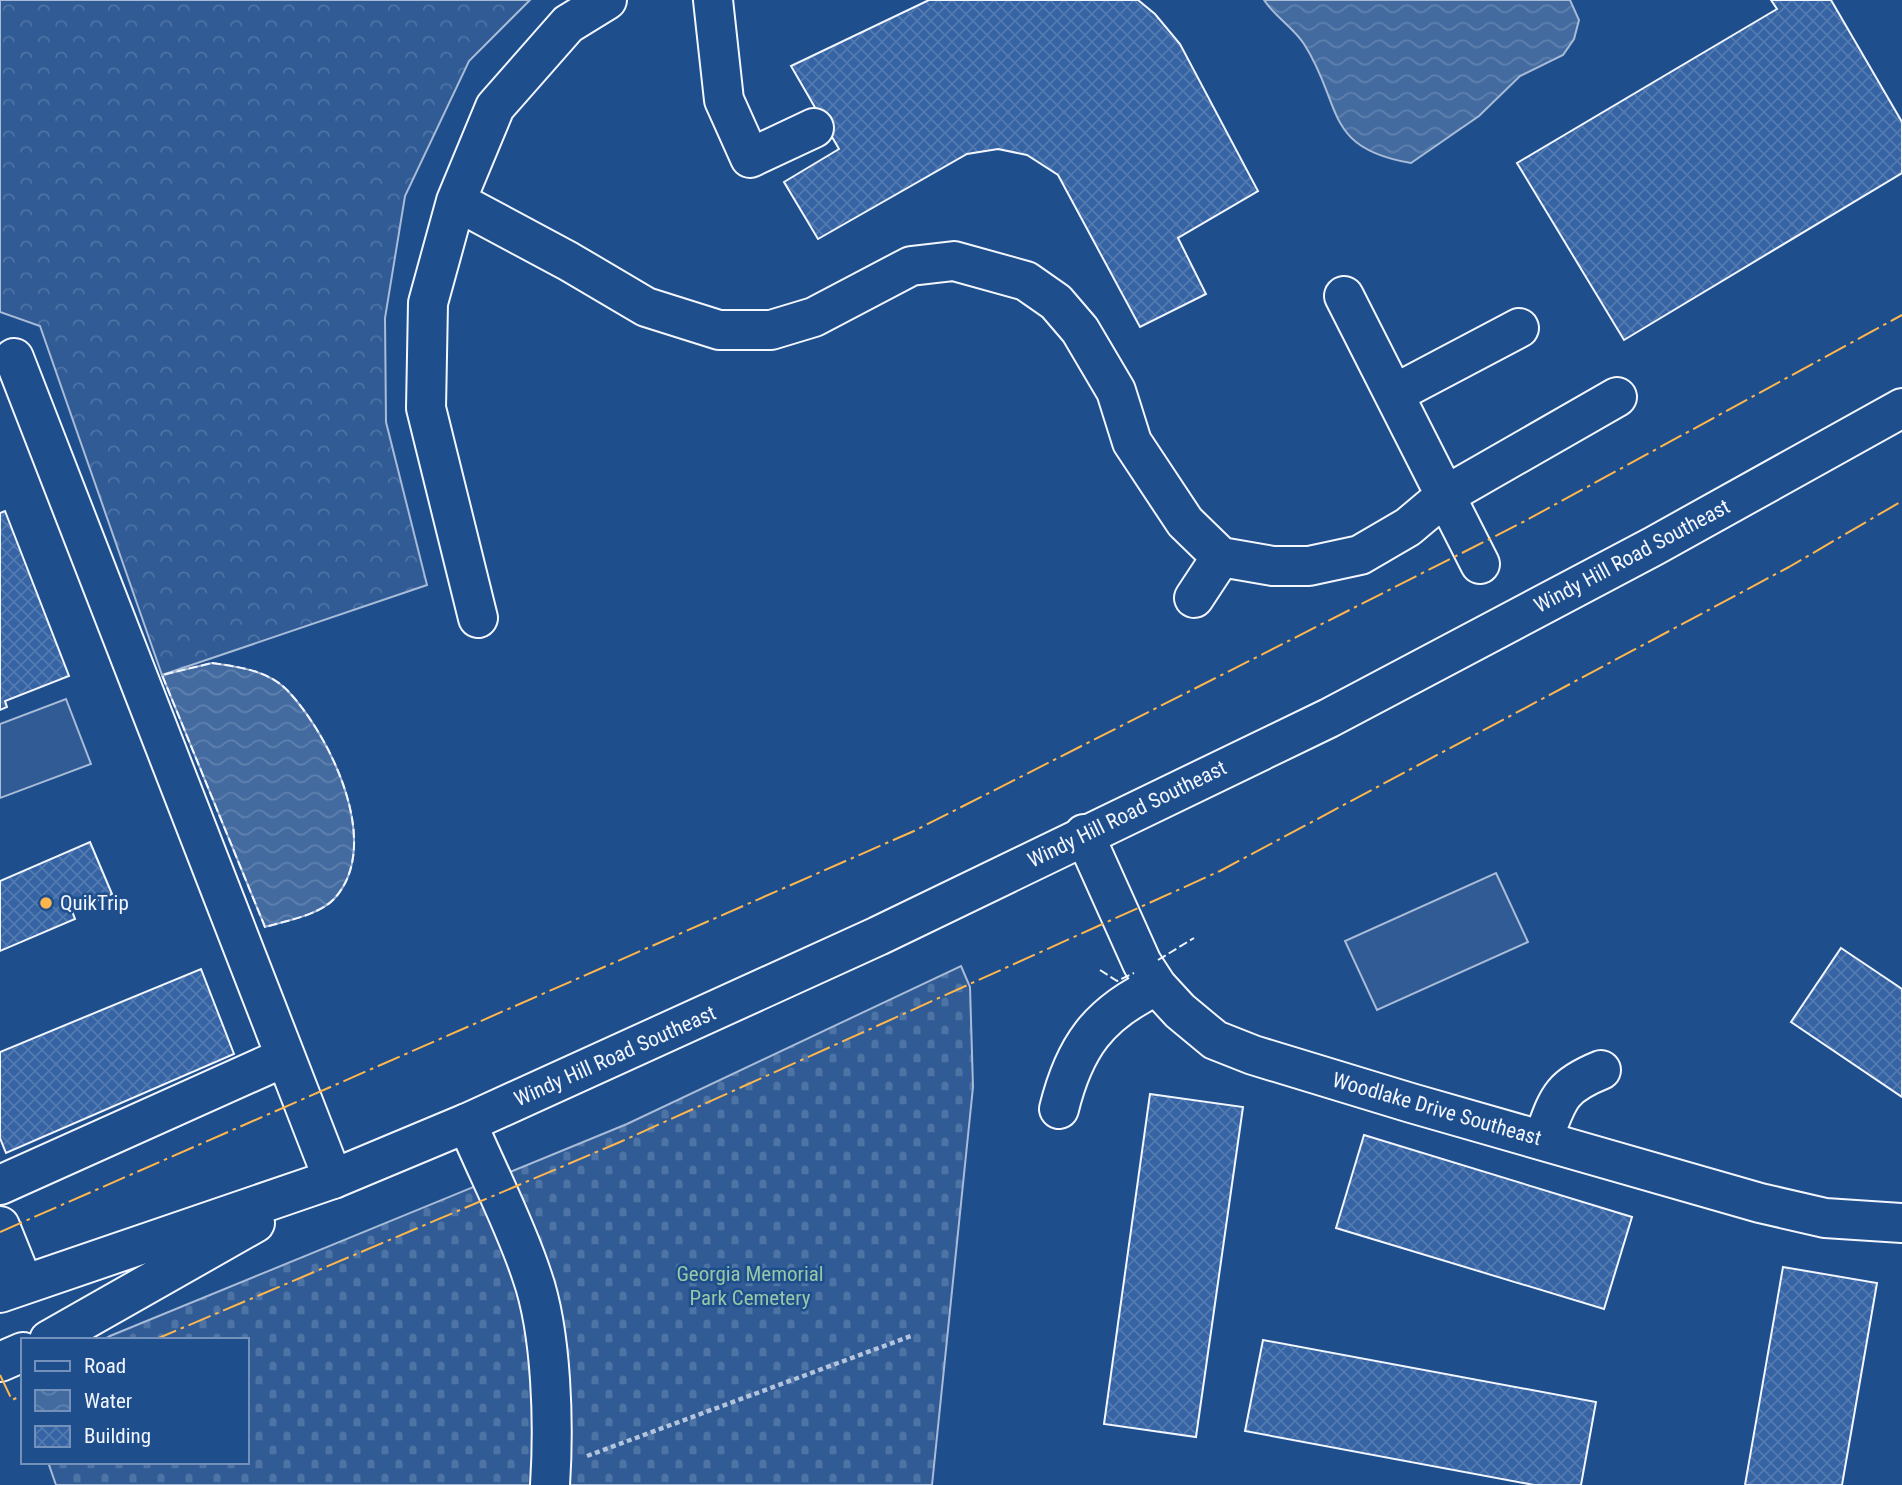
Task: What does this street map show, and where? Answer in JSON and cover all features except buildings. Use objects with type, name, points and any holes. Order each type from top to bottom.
[{"type":"main road","points":[[478,618],[426,408],[428,303],[456,201],[495,107],[568,24],[607,0]]},
{"type":"main road","points":[[713,0],[724,100],[750,158],[814,128]]},
{"type":"main road","points":[[456,201],[568,261],[646,307],[719,330],[771,330],[814,317],[911,266],[954,261],[1026,281],[1056,302],[1080,330],[1116,391],[1132,442],[1185,522],[1221,557],[1273,566],[1297,566],[1360,555],[1408,527],[1446,495],[1617,397]]},
{"type":"main road","points":[[1344,296],[1480,564]]},
{"type":"main road","points":[[1394,394],[1519,328]]},
{"type":"main road","points":[[14,358],[333,1179]]},
{"type":"main road","name":"Windy Hill Road Southeast","points":[[12,1288],[333,1179],[467,1123],[878,936],[1328,718],[1654,546],[1902,408]]},
{"type":"main road","points":[[1194,598],[1221,557]]},
{"type":"main road","name":"Woodlake Drive Southeast","points":[[1084,834],[1142,963],[1157,986],[1180,1011],[1215,1040],[1253,1055],[1760,1203],[1825,1218],[1902,1223]]},
{"type":"main road","points":[[1059,1109],[1069,1069],[1093,1033],[1126,1000],[1157,986]]},
{"type":"main road","points":[[0,1185],[285,1057]]},
{"type":"main road","points":[[1543,1139],[1555,1107],[1572,1082],[1601,1070]]},
{"type":"main road","points":[[467,1123],[533,1278],[544,1336],[552,1413],[551,1477]]},
{"type":"main road","name":"Windy Hill Road Southeast","points":[[53,1338],[333,1179]]},
{"type":"main road","points":[[0,1226],[12,1288]]},
{"type":"main road","points":[[0,1362],[21,1353]]},
{"type":"path","points":[[551,1477],[911,1336]]},
{"type":"shaded area","points":[[66,699],[91,764],[0,798],[0,724]]},
{"type":"shaded area","points":[[1496,873],[1528,942],[1377,1010],[1345,941]]},
{"type":"green space","points":[[0,0],[530,0],[469,61],[405,196],[385,318],[386,422],[427,585],[162,675],[40,326],[0,312]]},
{"type":"green space","name":"Georgia Memorial Park Cemetery","points":[[961,966],[970,987],[973,1087],[932,1485],[56,1485],[49,1464],[248,1464],[248,1338],[106,1338],[627,1124]]},
{"type":"water","points":[[1264,0],[1570,0],[1579,20],[1574,39],[1563,55],[1520,76],[1479,116],[1411,163],[1382,156],[1362,147],[1348,135],[1304,44]]},
{"type":"water","points":[[212,663],[262,674],[287,690],[320,734],[334,762],[352,821],[354,850],[348,876],[334,899],[311,913],[265,927],[162,675]]},
{"type":"fence","points":[[212,663],[262,674],[287,690],[320,734],[334,762],[352,821],[354,850],[348,876],[334,899],[311,913],[265,927],[162,675],[212,663]]},
{"type":"fence","points":[[1158,960],[1194,938]]},
{"type":"fence","points":[[1100,970],[1117,981],[1134,973]]},
{"type":"power","points":[[0,1232],[914,831],[1523,522],[1902,315]]},
{"type":"power","points":[[159,1338],[620,1142],[1220,871],[1789,567],[1902,501]]},
{"type":"power","points":[[0,1375],[12,1400],[21,1396]]},
{"type":"place","name":"QuikTrip","points":[[46,903]]}]
